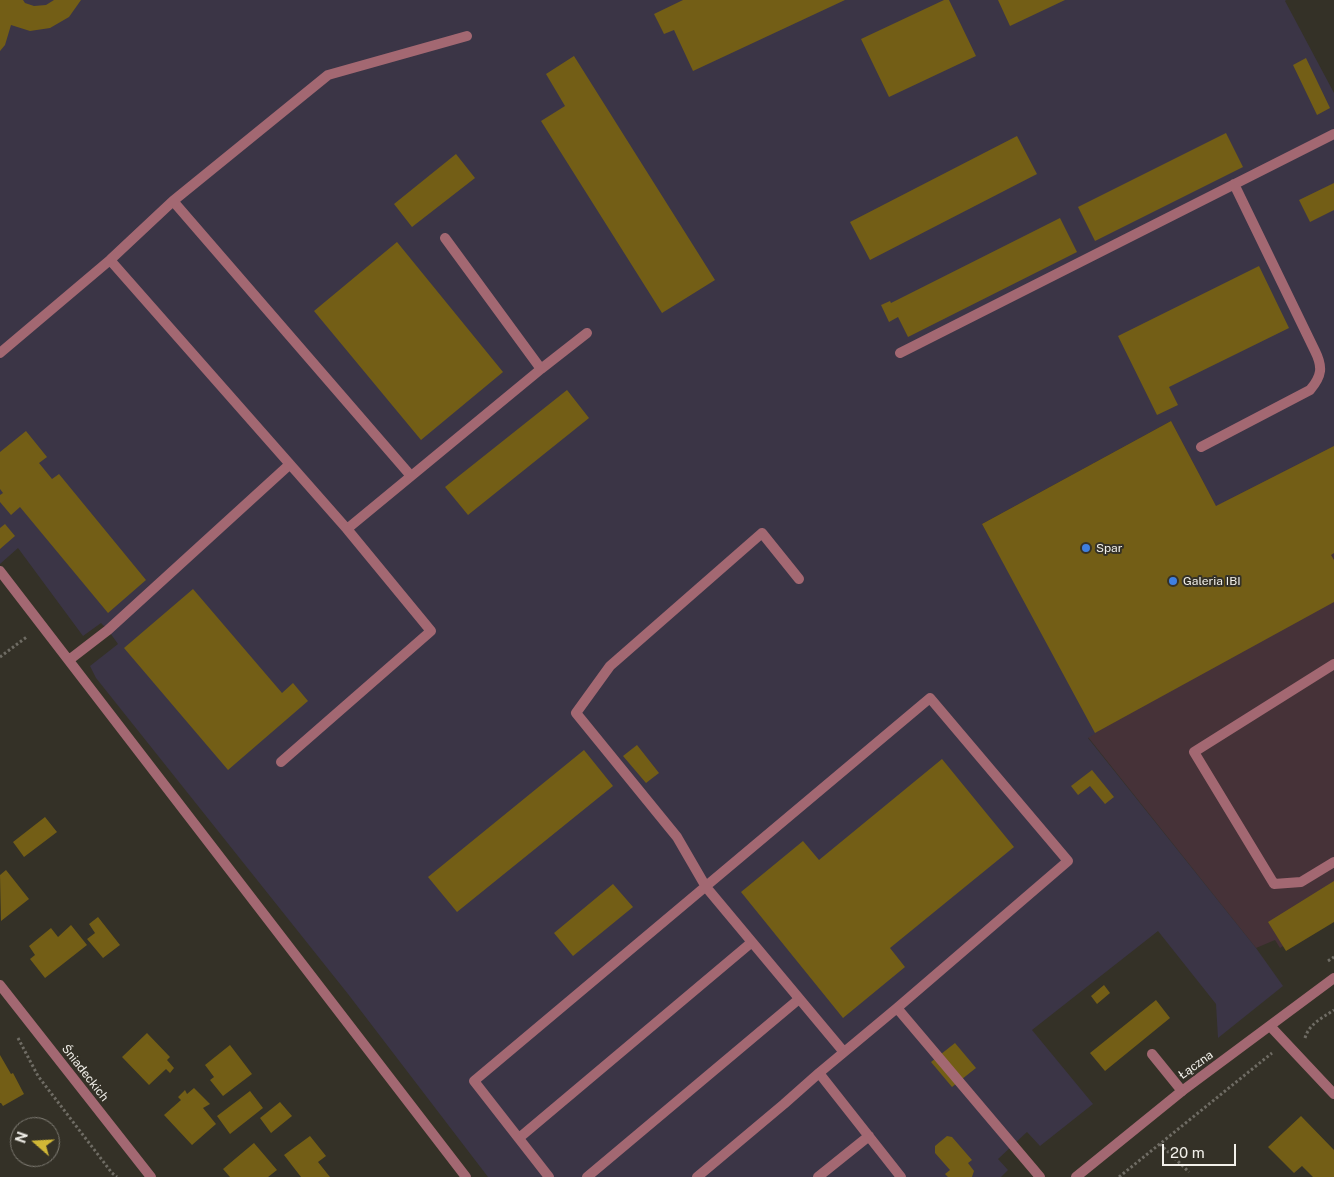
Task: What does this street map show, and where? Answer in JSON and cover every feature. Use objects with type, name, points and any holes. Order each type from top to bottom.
[{"type":"street","points":[[0,353],[110,260],[173,201],[328,75],[467,36]]},
{"type":"street","points":[[900,352],[1334,134]]},
{"type":"street","points":[[1201,447],[1310,390],[1317,382],[1320,372],[1320,361],[1234,184]]},
{"type":"street","points":[[173,201],[411,476]]},
{"type":"street","points":[[445,238],[540,369]]},
{"type":"street","points":[[110,260],[347,529],[431,631],[281,762]]},
{"type":"street","points":[[347,529],[540,369],[587,333]]},
{"type":"street","points":[[68,660],[108,630],[289,465]]},
{"type":"street","points":[[799,579],[762,532],[610,666],[576,713],[677,837],[706,887],[843,1051]]},
{"type":"street","points":[[0,571],[466,1177]]},
{"type":"street","points":[[1334,664],[1194,752],[1274,884],[1301,882],[1334,862]]},
{"type":"street","points":[[549,1177],[474,1081],[930,698],[1068,862],[897,1008],[843,1051],[784,1104],[697,1177]]},
{"type":"street","points":[[518,1138],[752,942]]},
{"type":"street","name":"Łączna","points":[[1076,1177],[1182,1091],[1334,978]]},
{"type":"street","name":"Śniadeckich","points":[[0,985],[150,1177]]},
{"type":"street","points":[[587,1177],[799,999]]},
{"type":"street","points":[[897,1008],[1040,1177]]},
{"type":"street","points":[[1270,1026],[1334,1094]]},
{"type":"street","points":[[1152,1054],[1182,1091]]},
{"type":"street","points":[[818,1073],[901,1177]]},
{"type":"street","points":[[818,1177],[869,1136]]},
{"type":"path","points":[[0,657],[43,625]]},
{"type":"path","points":[[1308,1045],[1305,1039],[1312,1025],[1334,1010]]},
{"type":"path","points":[[16,1036],[38,1076],[117,1177]]},
{"type":"path","points":[[1119,1177],[1285,1043]]},
{"type":"path","points":[[1160,1144],[1189,1172]]},
{"type":"shaded area","points":[[0,0],[1286,0],[1334,93],[1334,446],[1216,506],[1171,421],[982,524],[1098,732],[1088,738],[1256,948],[1283,986],[1218,1038],[1216,1004],[1158,931],[1032,1030],[1093,1104],[1040,1146],[1027,1132],[998,1159],[1008,1170],[1001,1177],[488,1177],[348,994],[96,678],[90,666],[118,644],[108,630],[101,623],[83,636],[18,548],[0,564]]},
{"type":"shaded area","points":[[1171,421],[1334,446],[1334,914],[1280,948],[1275,940],[1256,948],[1088,737],[1098,731],[982,524]]},
{"type":"building","points":[[0,0],[23,0],[25,3],[34,6],[46,5],[54,0],[81,0],[69,17],[50,28],[30,31],[11,25],[5,45],[0,51]]},
{"type":"building","points":[[683,0],[845,0],[693,71],[674,30],[664,34],[654,14]]},
{"type":"building","points":[[944,0],[949,0],[976,56],[889,97],[861,39]]},
{"type":"building","points":[[998,0],[1065,0],[1010,26]]},
{"type":"building","points":[[574,56],[715,280],[662,313],[541,121],[565,106],[546,74]]},
{"type":"building","points":[[1306,58],[1330,108],[1317,115],[1293,65]]},
{"type":"building","points":[[1226,133],[1243,167],[1095,241],[1078,207]]},
{"type":"building","points":[[1017,136],[1037,174],[870,260],[850,222]]},
{"type":"building","points":[[456,154],[475,178],[412,227],[394,204]]},
{"type":"building","points":[[1334,183],[1334,210],[1310,222],[1299,200]]},
{"type":"building","points":[[1060,218],[1077,252],[908,337],[898,317],[889,322],[881,305],[890,301],[891,303]]},
{"type":"building","points":[[397,242],[503,372],[421,440],[314,311]]},
{"type":"building","points":[[1259,266],[1289,328],[1169,387],[1178,405],[1157,415],[1118,336]]},
{"type":"building","points":[[567,390],[589,418],[468,515],[445,487]]},
{"type":"building","name":"Galeria IBI","points":[[1171,421],[1216,506],[1334,446],[1334,553],[1331,555],[1334,560],[1334,602],[1095,733],[982,524]]},
{"type":"building","points":[[26,431],[47,457],[39,463],[52,479],[59,474],[146,580],[108,613],[20,507],[11,515],[0,502],[0,495],[3,493],[0,489],[0,452]]},
{"type":"building","points":[[5,524],[15,536],[0,549],[0,528]]},
{"type":"building","points":[[193,589],[282,693],[293,683],[308,701],[228,770],[124,648]]},
{"type":"building","points":[[637,745],[659,773],[646,783],[623,756]]},
{"type":"building","points":[[584,750],[613,786],[457,912],[428,877]]},
{"type":"building","points":[[942,759],[1014,847],[890,948],[905,967],[843,1018],[741,892],[803,841],[819,860]]},
{"type":"building","points":[[1092,770],[1114,797],[1105,804],[1090,786],[1078,795],[1071,786]]},
{"type":"building","points":[[45,817],[57,832],[24,857],[13,842]]},
{"type":"building","points":[[6,870],[29,899],[1,921],[0,875]]},
{"type":"building","points":[[1334,881],[1334,922],[1286,951],[1268,922]]},
{"type":"building","points":[[613,884],[633,907],[573,956],[554,933]]},
{"type":"building","points":[[98,917],[120,945],[103,958],[87,939],[95,933],[89,924]]},
{"type":"building","points":[[71,925],[87,945],[45,978],[30,959],[35,955],[29,946],[51,928],[58,937]]},
{"type":"building","points":[[1104,985],[1110,993],[1097,1004],[1091,996]]},
{"type":"building","points":[[1156,1000],[1170,1018],[1105,1071],[1090,1053]]},
{"type":"building","points":[[147,1033],[170,1057],[167,1060],[174,1068],[170,1073],[166,1069],[149,1085],[122,1057]]},
{"type":"building","points":[[955,1043],[976,1068],[952,1087],[931,1062]]},
{"type":"building","points":[[230,1045],[252,1074],[223,1096],[210,1080],[214,1077],[205,1065]]},
{"type":"building","points":[[0,1055],[11,1074],[13,1073],[24,1094],[3,1106],[0,1103]]},
{"type":"building","points":[[194,1088],[210,1104],[203,1108],[216,1124],[192,1145],[164,1115],[181,1100],[178,1097],[185,1090],[187,1094]]},
{"type":"building","points":[[250,1091],[263,1108],[230,1134],[217,1116]]},
{"type":"building","points":[[280,1102],[292,1116],[271,1133],[260,1118]]},
{"type":"building","points":[[1301,1116],[1334,1150],[1334,1177],[1313,1177],[1302,1166],[1294,1173],[1268,1147]]},
{"type":"building","points":[[310,1136],[326,1156],[318,1162],[330,1177],[301,1177],[284,1155]]},
{"type":"building","points":[[947,1136],[952,1137],[972,1160],[968,1163],[974,1171],[972,1177],[948,1177],[945,1174],[950,1170],[935,1153],[935,1146]]},
{"type":"building","points":[[254,1143],[277,1170],[268,1177],[230,1177],[223,1169]]},
{"type":"place","name":"Spar","points":[[1086,548]]},
{"type":"place","name":"Galeria IBI","points":[[1173,581]]}]
